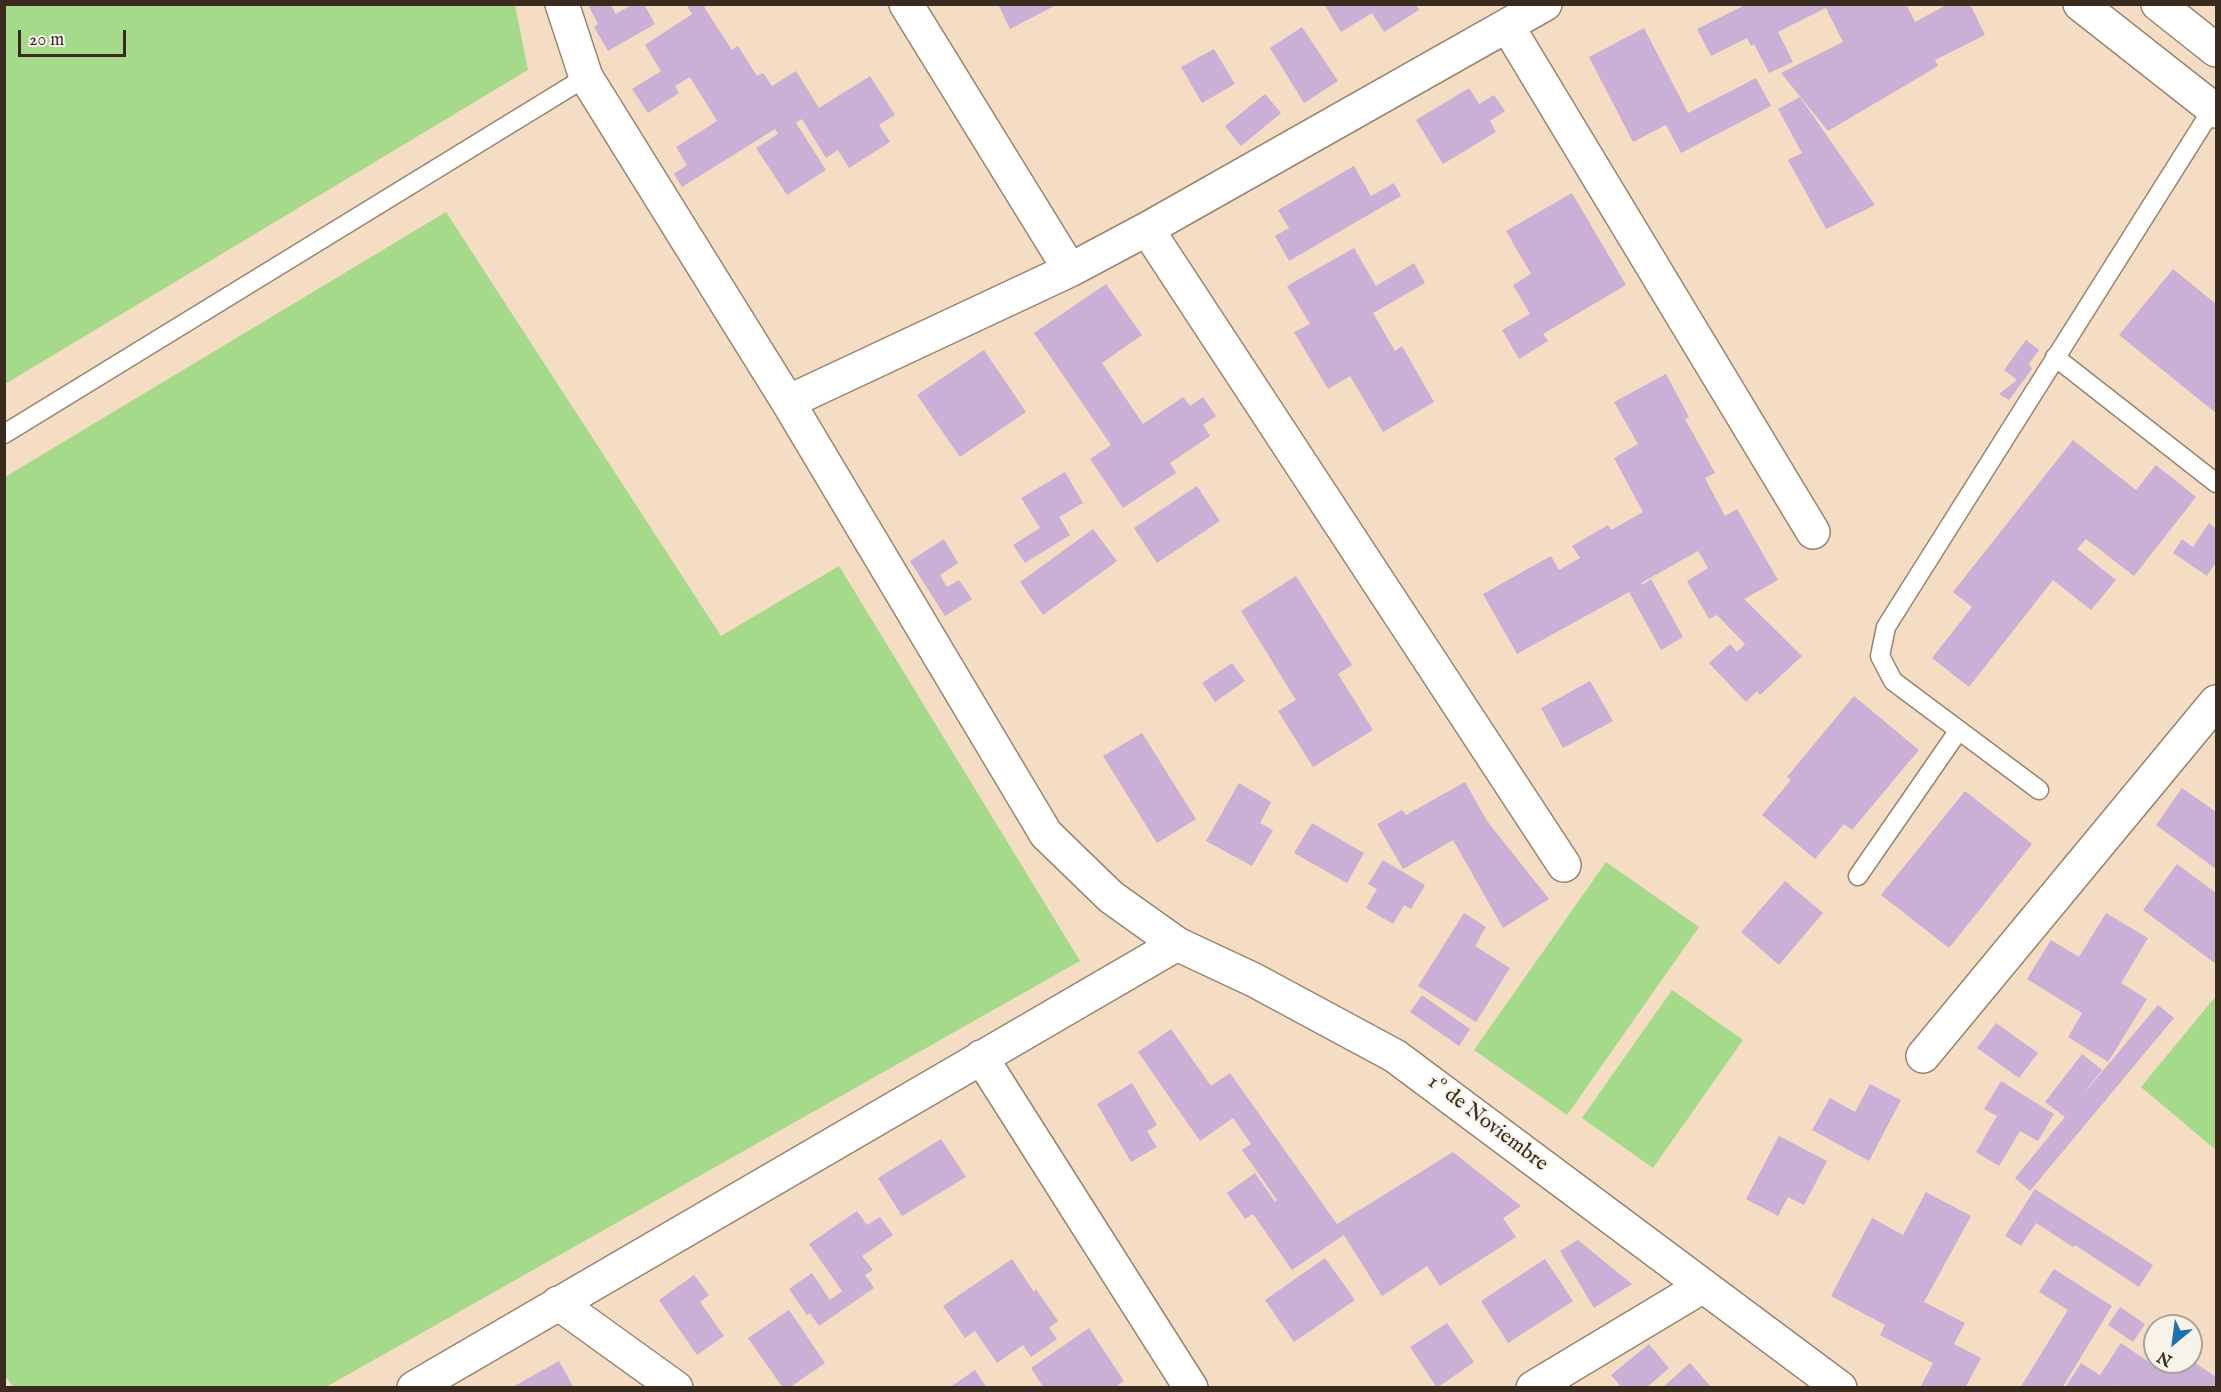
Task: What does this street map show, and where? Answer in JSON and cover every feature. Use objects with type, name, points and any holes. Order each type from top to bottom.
[{"type":"main road","name":"1º de Noviembre","points":[[562,4],[586,77],[788,402],[1047,834],[1110,897],[1177,944],[1254,980],[1395,1056],[1840,1388]]},
{"type":"main road","points":[[906,4],[1070,270]]},
{"type":"main road","points":[[788,402],[1070,270],[1508,27],[1545,4]]},
{"type":"main road","points":[[2080,4],[2215,109]]},
{"type":"main road","points":[[2158,4],[2217,50]]},
{"type":"main road","points":[[1508,27],[1813,532]]},
{"type":"main road","points":[[1147,229],[1564,865]]},
{"type":"main road","points":[[1923,1056],[2217,702]]},
{"type":"main road","points":[[414,1388],[1177,944]]},
{"type":"main road","points":[[981,1057],[1191,1388]]},
{"type":"main road","points":[[1533,1388],[1703,1286]]},
{"type":"main road","points":[[558,1303],[676,1388]]},
{"type":"lane","points":[[4,434],[586,77]]},
{"type":"lane","points":[[2039,790],[1893,681],[1880,656],[1886,627],[2055,357],[2215,109]]},
{"type":"lane","points":[[2055,357],[2217,483]]},
{"type":"lane","points":[[1858,876],[1959,730]]},
{"type":"green space","points":[[5,4],[515,5],[528,70],[5,384]]},
{"type":"green space","points":[[446,212],[721,636],[839,566],[1080,961],[326,1387],[13,1387],[4,1374],[5,477]]},
{"type":"green space","points":[[1606,862],[1699,927],[1567,1115],[1474,1050]]},
{"type":"green space","points":[[1672,990],[1743,1040],[1653,1168],[1582,1118]]},
{"type":"green space","points":[[2216,996],[2216,1150],[2141,1087]]},
{"type":"building","points":[[594,4],[610,4],[616,14],[633,4],[644,4],[655,24],[608,51],[594,27],[598,24],[589,7]]},
{"type":"building","points":[[686,4],[709,4],[704,7],[732,50],[738,46],[757,76],[763,73],[772,86],[796,71],[819,108],[870,76],[895,115],[879,125],[890,142],[849,168],[838,150],[826,158],[802,119],[796,123],[826,170],[787,195],[756,148],[778,134],[775,129],[682,187],[674,174],[687,165],[676,147],[717,121],[690,77],[675,86],[679,93],[648,113],[632,89],[661,71],[645,45],[692,14]]},
{"type":"building","points":[[998,4],[1058,4],[1010,29]]},
{"type":"building","points":[[1324,4],[1416,4],[1419,10],[1384,32],[1372,13],[1341,32]]},
{"type":"building","points":[[1747,4],[1906,4],[1915,22],[1948,4],[1970,4],[1985,35],[1935,60],[1938,66],[1828,131],[1781,73],[1843,42],[1826,8],[1778,32],[1793,62],[1769,73],[1754,44],[1751,46],[1747,38],[1711,56],[1697,29]]},
{"type":"building","points":[[1302,27],[1338,81],[1304,103],[1270,48]]},
{"type":"building","points":[[1644,28],[1688,113],[1756,78],[1771,106],[1681,153],[1666,125],[1633,142],[1589,57]]},
{"type":"building","points":[[1214,49],[1235,84],[1202,103],[1181,67]]},
{"type":"building","points":[[1469,88],[1479,104],[1494,95],[1505,111],[1490,121],[1496,132],[1443,164],[1416,120]]},
{"type":"building","points":[[1265,94],[1281,113],[1241,146],[1225,126]]},
{"type":"building","points":[[1800,97],[1875,205],[1826,229],[1788,160],[1802,153],[1778,109]]},
{"type":"building","points":[[1354,166],[1371,196],[1394,183],[1401,196],[1289,261],[1275,236],[1289,228],[1278,210]]},
{"type":"building","points":[[1572,193],[1626,285],[1543,334],[1548,341],[1519,359],[1502,330],[1530,314],[1513,285],[1531,274],[1506,231]]},
{"type":"building","points":[[1354,248],[1376,286],[1414,263],[1425,283],[1373,313],[1395,351],[1402,346],[1434,402],[1383,432],[1350,376],[1328,389],[1294,332],[1310,324],[1287,286]]},
{"type":"building","points":[[2173,269],[2216,304],[2216,413],[2119,335]]},
{"type":"building","points":[[1106,284],[1142,335],[1102,363],[1143,424],[1183,397],[1190,406],[1203,397],[1216,416],[1203,425],[1210,436],[1170,463],[1176,473],[1123,508],[1090,459],[1111,445],[1034,333]]},
{"type":"building","points":[[2026,340],[2039,350],[2029,364],[2032,369],[2009,400],[1999,394],[2017,380],[2004,370]]},
{"type":"building","points":[[984,350],[1026,412],[960,457],[917,395]]},
{"type":"building","points":[[1666,374],[1689,417],[1685,419],[1715,473],[1705,478],[1725,516],[1737,509],[1778,580],[1744,599],[1802,656],[1760,695],[1757,691],[1746,702],[1709,663],[1730,644],[1737,652],[1745,644],[1717,615],[1709,619],[1687,581],[1708,568],[1698,551],[1641,583],[1642,585],[1651,579],[1683,637],[1661,650],[1629,592],[1517,654],[1483,594],[1551,556],[1559,570],[1580,558],[1572,546],[1608,525],[1611,530],[1643,512],[1614,458],[1638,444],[1614,402]]},
{"type":"building","points":[[2073,440],[2136,490],[2156,465],[2196,497],[2134,576],[2086,539],[2077,549],[2116,580],[2091,610],[2053,580],[1969,687],[1932,658],[1972,607],[1953,592]]},
{"type":"building","points":[[1065,472],[1083,503],[1059,517],[1070,535],[1025,563],[1013,545],[1040,528],[1021,498]]},
{"type":"building","points":[[1197,486],[1220,521],[1157,563],[1134,528]]},
{"type":"building","points":[[2209,523],[2216,529],[2216,562],[2207,576],[2173,553],[2182,539],[2193,547]]},
{"type":"building","points":[[1093,529],[1117,561],[1043,615],[1020,582]]},
{"type":"building","points":[[944,539],[958,563],[940,575],[947,587],[959,580],[972,599],[945,616],[910,561]]},
{"type":"building","points":[[1296,576],[1352,665],[1338,674],[1373,730],[1313,767],[1278,711],[1296,700],[1241,611]]},
{"type":"building","points":[[1232,663],[1245,681],[1215,702],[1202,683]]},
{"type":"building","points":[[1590,681],[1613,721],[1563,748],[1541,708]]},
{"type":"building","points":[[1854,696],[1919,750],[1852,830],[1844,824],[1815,859],[1762,815],[1791,780],[1787,777]]},
{"type":"building","points":[[1142,733],[1196,819],[1157,843],[1103,756]]},
{"type":"building","points":[[1465,782],[1487,821],[1549,899],[1503,928],[1453,840],[1403,869],[1377,824],[1402,810],[1406,815]]},
{"type":"building","points":[[1239,783],[1271,802],[1260,823],[1273,830],[1252,866],[1206,841]]},
{"type":"building","points":[[2182,788],[2216,812],[2216,869],[2156,825]]},
{"type":"building","points":[[1965,791],[2032,844],[1949,948],[1881,895]]},
{"type":"building","points":[[1312,823],[1364,853],[1347,883],[1294,853]]},
{"type":"building","points":[[1383,860],[1425,885],[1411,909],[1404,905],[1393,924],[1366,908],[1377,889],[1368,884]]},
{"type":"building","points":[[2177,864],[2216,893],[2216,964],[2143,910]]},
{"type":"building","points":[[1785,881],[1823,913],[1779,965],[1741,932]]},
{"type":"building","points":[[1464,913],[1486,927],[1475,946],[1510,968],[1476,1022],[1418,986]]},
{"type":"building","points":[[2106,913],[2148,938],[2121,983],[2147,999],[2108,1062],[2068,1037],[2082,1013],[2027,979],[2051,940],[2079,957]]},
{"type":"building","points":[[1422,995],[1470,1029],[1459,1046],[1410,1012]]},
{"type":"building","points":[[2158,1005],[2174,1018],[2030,1191],[2015,1178],[2065,1117],[2045,1102],[2082,1054],[2102,1070],[2081,1097]]},
{"type":"building","points":[[1996,1023],[2038,1053],[2019,1078],[1977,1048]]},
{"type":"building","points":[[1171,1029],[1211,1086],[1230,1073],[1337,1224],[1453,1152],[1521,1206],[1503,1218],[1516,1237],[1440,1286],[1427,1266],[1382,1296],[1344,1235],[1292,1270],[1253,1214],[1245,1219],[1227,1193],[1255,1173],[1275,1202],[1277,1200],[1242,1150],[1251,1144],[1233,1118],[1200,1141],[1138,1052]]},
{"type":"building","points":[[2001,1081],[2054,1114],[2038,1141],[2020,1131],[1999,1166],[1976,1152],[1997,1116],[1984,1109]]},
{"type":"building","points":[[1132,1083],[1157,1125],[1147,1131],[1157,1147],[1131,1162],[1097,1104]]},
{"type":"building","points":[[1870,1084],[1901,1100],[1869,1161],[1812,1130],[1830,1098],[1855,1112]]},
{"type":"building","points":[[1779,1136],[1827,1161],[1804,1205],[1788,1197],[1778,1216],[1746,1199]]},
{"type":"building","points":[[941,1139],[966,1177],[902,1216],[878,1178]]},
{"type":"building","points":[[2035,1189],[2153,1265],[2139,1287],[2075,1245],[2073,1247],[2036,1223],[2021,1246],[2005,1236]]},
{"type":"building","points":[[1926,1192],[1971,1216],[1924,1302],[1965,1323],[1954,1344],[1981,1358],[1965,1388],[1920,1388],[1933,1363],[1880,1335],[1885,1325],[1831,1296],[1872,1218],[1903,1235]]},
{"type":"building","points":[[857,1211],[867,1225],[880,1217],[893,1235],[862,1256],[873,1270],[865,1275],[874,1288],[819,1326],[810,1313],[807,1315],[789,1289],[812,1273],[830,1300],[842,1291],[809,1244]]},
{"type":"building","points":[[1578,1240],[1632,1284],[1594,1308],[1560,1251]]},
{"type":"building","points":[[1325,1258],[1355,1300],[1294,1342],[1265,1300]]},
{"type":"building","points":[[1012,1259],[1034,1292],[1036,1289],[1058,1321],[1049,1328],[1057,1339],[1031,1357],[1023,1345],[997,1363],[975,1331],[965,1338],[943,1306]]},
{"type":"building","points":[[1545,1259],[1573,1301],[1508,1343],[1481,1301]]},
{"type":"building","points":[[2054,1269],[2112,1306],[2062,1388],[2020,1388],[2068,1310],[2039,1292]]},
{"type":"building","points":[[694,1275],[709,1295],[700,1302],[724,1336],[697,1355],[659,1300]]},
{"type":"building","points":[[2120,1307],[2143,1323],[2143,1327],[2133,1342],[2108,1325]]},
{"type":"building","points":[[789,1310],[825,1363],[789,1388],[783,1388],[748,1338]]},
{"type":"building","points":[[1447,1323],[1474,1362],[1437,1388],[1410,1347]]},
{"type":"building","points":[[1089,1328],[1124,1381],[1114,1388],[1044,1388],[1031,1368]]},
{"type":"building","points":[[2121,1343],[2143,1358],[2143,1374],[2203,1374],[2203,1368],[2216,1377],[2216,1388],[2118,1388],[2114,1385],[2112,1388],[2065,1388],[2081,1363],[2100,1375]]},
{"type":"building","points":[[1649,1344],[1669,1368],[1646,1388],[1622,1388],[1611,1375]]},
{"type":"building","points":[[559,1361],[574,1388],[511,1388]]},
{"type":"building","points":[[1690,1363],[1712,1388],[1662,1388]]},
{"type":"building","points":[[975,1370],[987,1388],[949,1388]]}]
